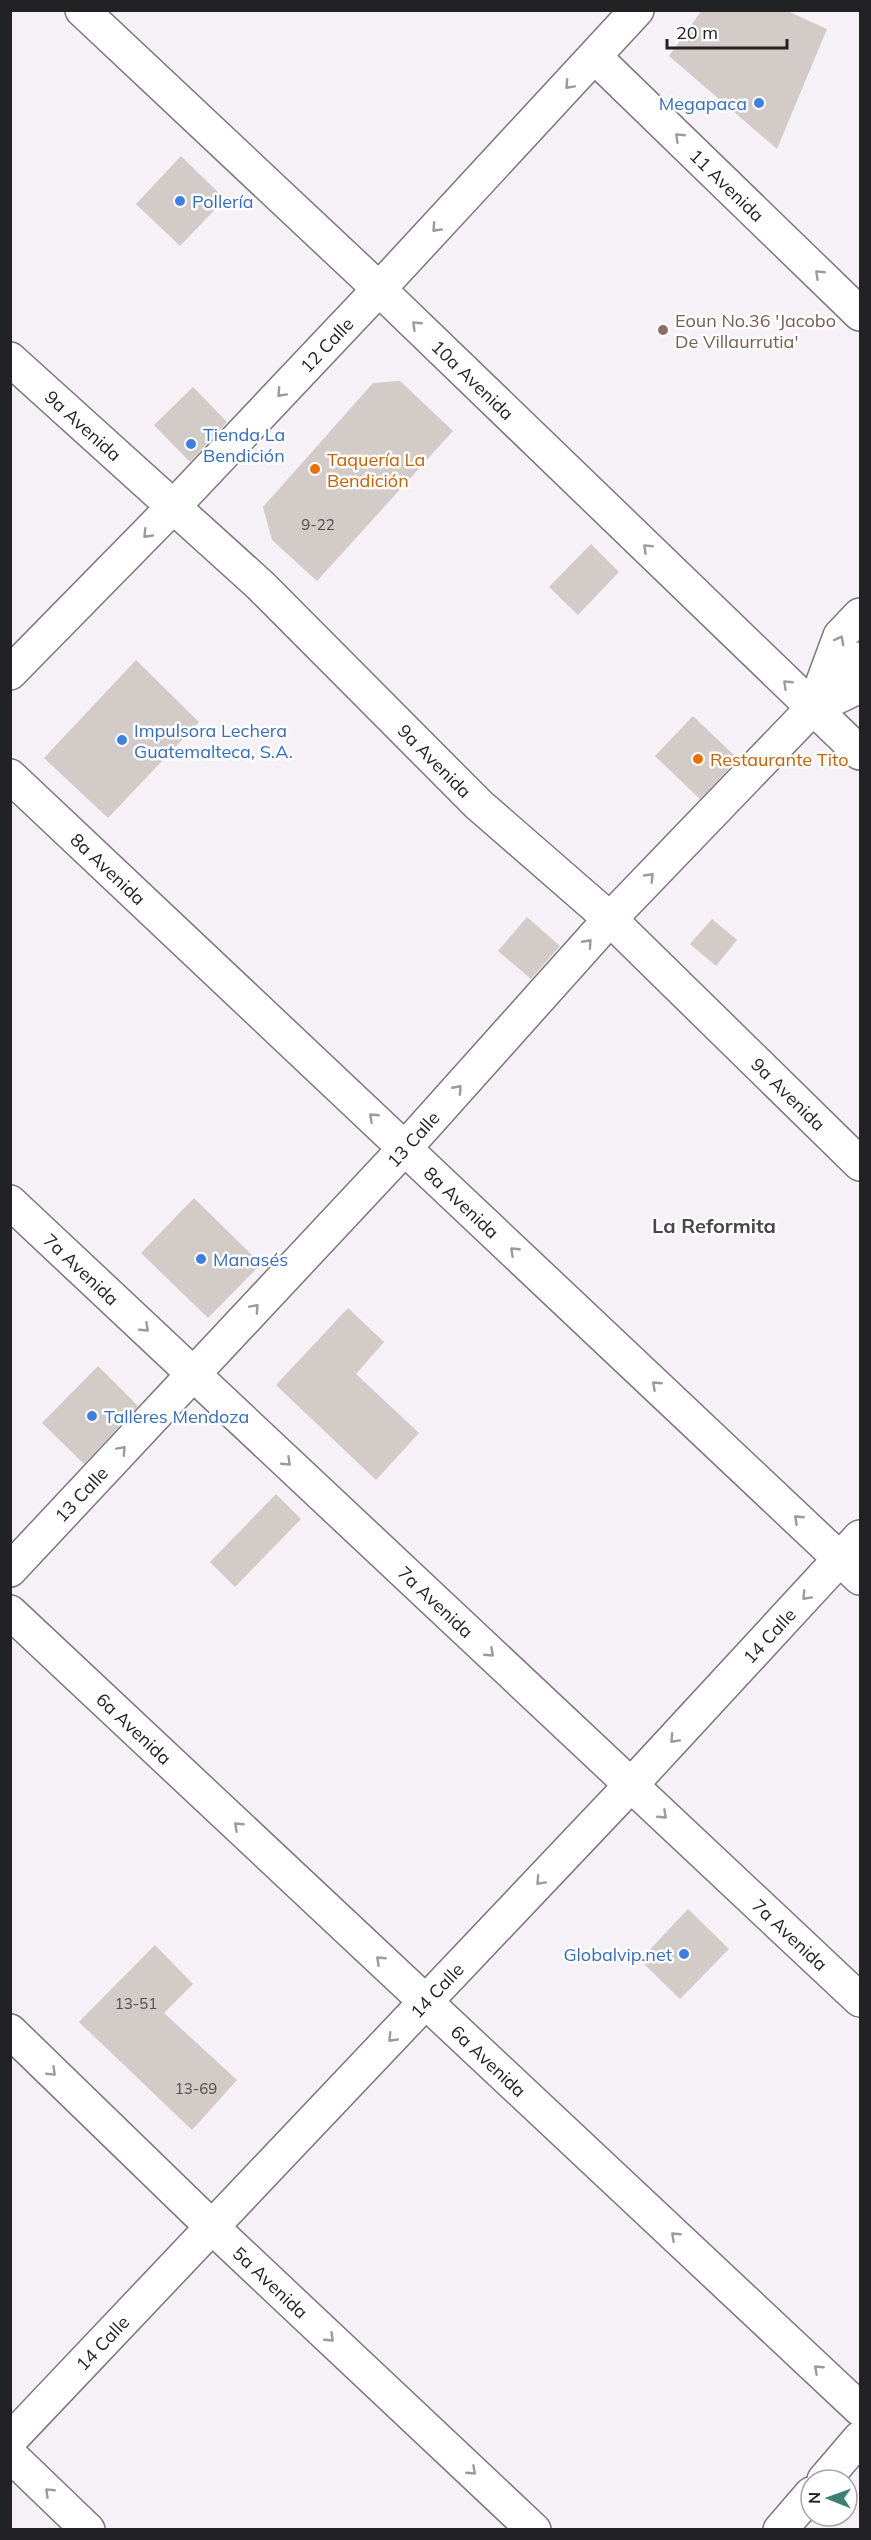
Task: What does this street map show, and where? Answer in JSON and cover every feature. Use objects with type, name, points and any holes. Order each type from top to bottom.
[{"type":"street","name":"10a Avenida","points":[[82,10],[379,289],[861,753]]},
{"type":"street","name":"12 Calle","points":[[10,673],[173,507],[379,289],[637,10]]},
{"type":"street","name":"11 Avenida","points":[[595,57],[861,314]]},
{"type":"street","name":"9a Avenida","points":[[10,358],[260,585],[479,805],[610,920],[861,1164]]},
{"type":"street","name":"13 Calle","points":[[813,709],[840,636],[861,615]]},
{"type":"street","name":"13 Calle","points":[[10,1569],[405,1148],[610,920],[861,659]]},
{"type":"street","name":"13 Calle","points":[[813,709],[861,686]]},
{"type":"street","name":"8a Avenida","points":[[10,776],[405,1148],[854,1558]]},
{"type":"street","name":"7a Avenida","points":[[10,1202],[861,2000]]},
{"type":"street","name":"14 Calle","points":[[10,2440],[631,1785],[854,1558]]},
{"type":"street","name":"6a Avenida","points":[[10,1612],[861,2409]]},
{"type":"street","name":"5a Avenida","points":[[10,2031],[212,2227],[534,2529]]},
{"type":"street","points":[[835,2468],[861,2438]]},
{"type":"street","points":[[10,2455],[88,2529]]},
{"type":"street","points":[[780,2529],[799,2508]]},
{"type":"building","name":"Megapaca","points":[[702,10],[785,10],[827,29],[777,149],[669,56]]},
{"type":"building","name":"Pollería","points":[[181,156],[225,199],[180,246],[136,204]]},
{"type":"building","points":[[400,381],[453,431],[317,581],[272,540],[263,507],[373,383]]},
{"type":"building","name":"Tienda La Bendición","points":[[193,387],[227,422],[190,462],[154,425]]},
{"type":"building","points":[[591,544],[619,572],[578,615],[549,587]]},
{"type":"building","name":"Impulsora Lechera Guatemalteca, S.A.","points":[[136,660],[199,722],[108,818],[44,758]]},
{"type":"building","name":"Restaurante Tito","points":[[693,716],[738,759],[700,799],[655,756]]},
{"type":"building","points":[[527,917],[560,946],[531,979],[498,951]]},
{"type":"building","points":[[712,919],[737,940],[716,966],[690,944]]},
{"type":"building","name":"Manasés","points":[[194,1198],[261,1264],[208,1318],[141,1253]]},
{"type":"building","points":[[348,1308],[384,1342],[356,1374],[419,1433],[376,1480],[276,1385]]},
{"type":"building","name":"Talleres Mendoza","points":[[98,1366],[138,1406],[84,1464],[42,1423]]},
{"type":"building","points":[[276,1494],[301,1519],[235,1587],[210,1562]]},
{"type":"building","name":"Globalvip.net","points":[[688,1909],[729,1949],[680,1999],[640,1960]]},
{"type":"building","points":[[155,1945],[193,1984],[164,2013],[237,2080],[192,2130],[79,2022]]},
{"type":"place","name":"Megapaca","points":[[759,103]]},
{"type":"place","name":"Pollería","points":[[180,201]]},
{"type":"place","name":"Eoun No.36 'Jacobo De Villaurrutia'","points":[[663,330]]},
{"type":"place","name":"Tienda La Bendición","points":[[191,444]]},
{"type":"place","name":"Taquería La Bendición","points":[[315,469]]},
{"type":"place","name":"Impulsora Lechera Guatemalteca, S.A.","points":[[122,740]]},
{"type":"place","name":"Restaurante Tito","points":[[698,759]]},
{"type":"place","name":"Manasés","points":[[201,1259]]},
{"type":"place","name":"Talleres Mendoza","points":[[92,1416]]},
{"type":"place","name":"Globalvip.net","points":[[684,1954]]},
{"type":"district","name":"La Reformita","points":[[714,1225]]}]
